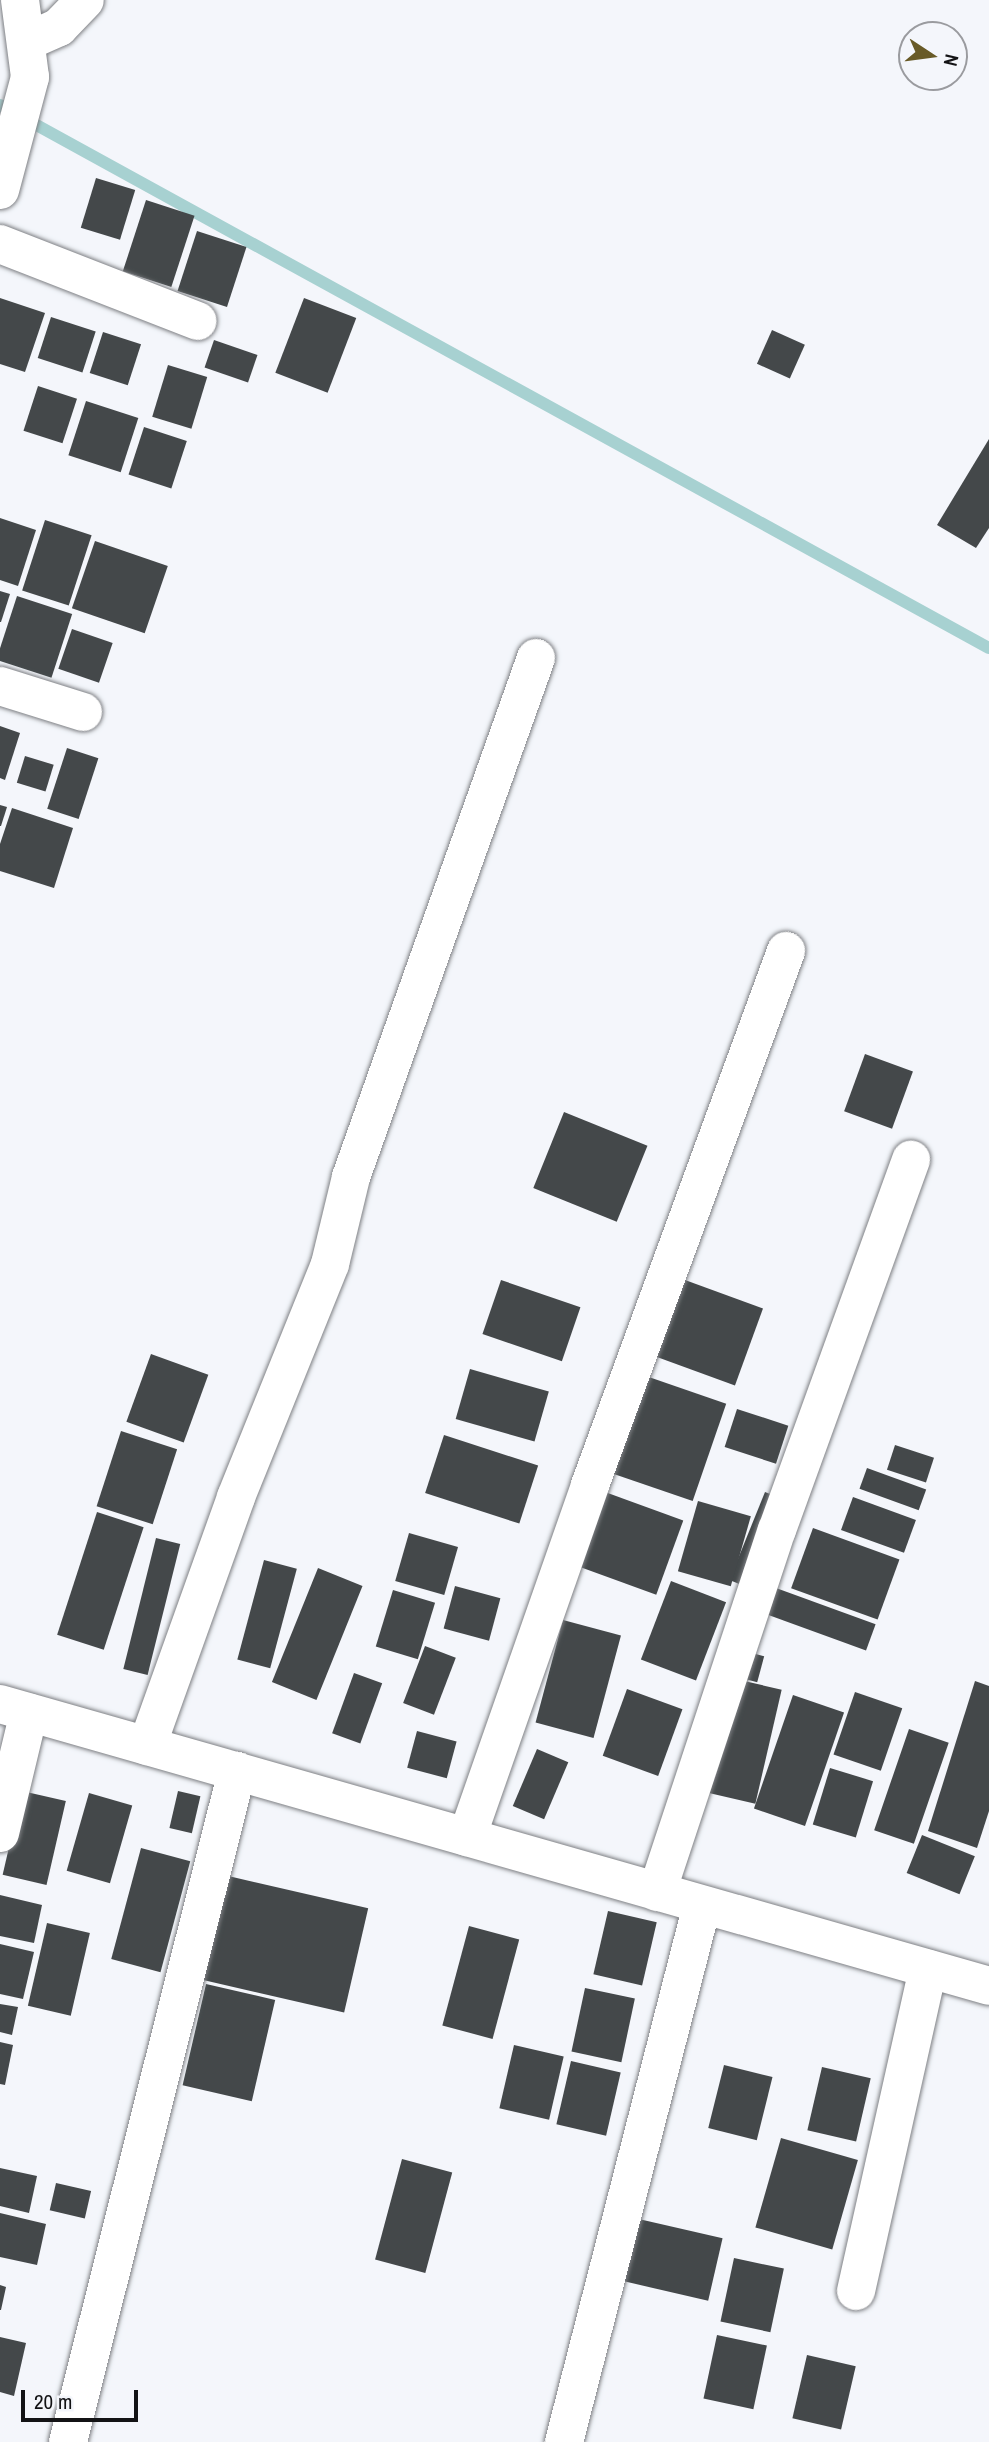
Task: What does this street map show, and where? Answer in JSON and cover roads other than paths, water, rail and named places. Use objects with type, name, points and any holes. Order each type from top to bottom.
[{"type":"street","points":[[0,190],[18,134],[29,59],[20,0]]},
{"type":"street","points":[[29,59],[85,0]]},
{"type":"street","points":[[0,244],[197,321]]},
{"type":"street","points":[[147,1746],[236,1497],[330,1264],[358,1154],[536,658]]},
{"type":"street","points":[[0,686],[83,712]]},
{"type":"street","points":[[467,1837],[586,1498],[786,951]]},
{"type":"street","points":[[657,1892],[777,1530],[911,1160]]},
{"type":"street","points":[[0,1833],[14,1708],[989,1986]]},
{"type":"street","points":[[68,2442],[237,1771]]},
{"type":"street","points":[[564,2442],[702,1905]]},
{"type":"street","points":[[856,2291],[928,1969]]},
{"type":"waterway","points":[[0,105],[989,648]]}]
